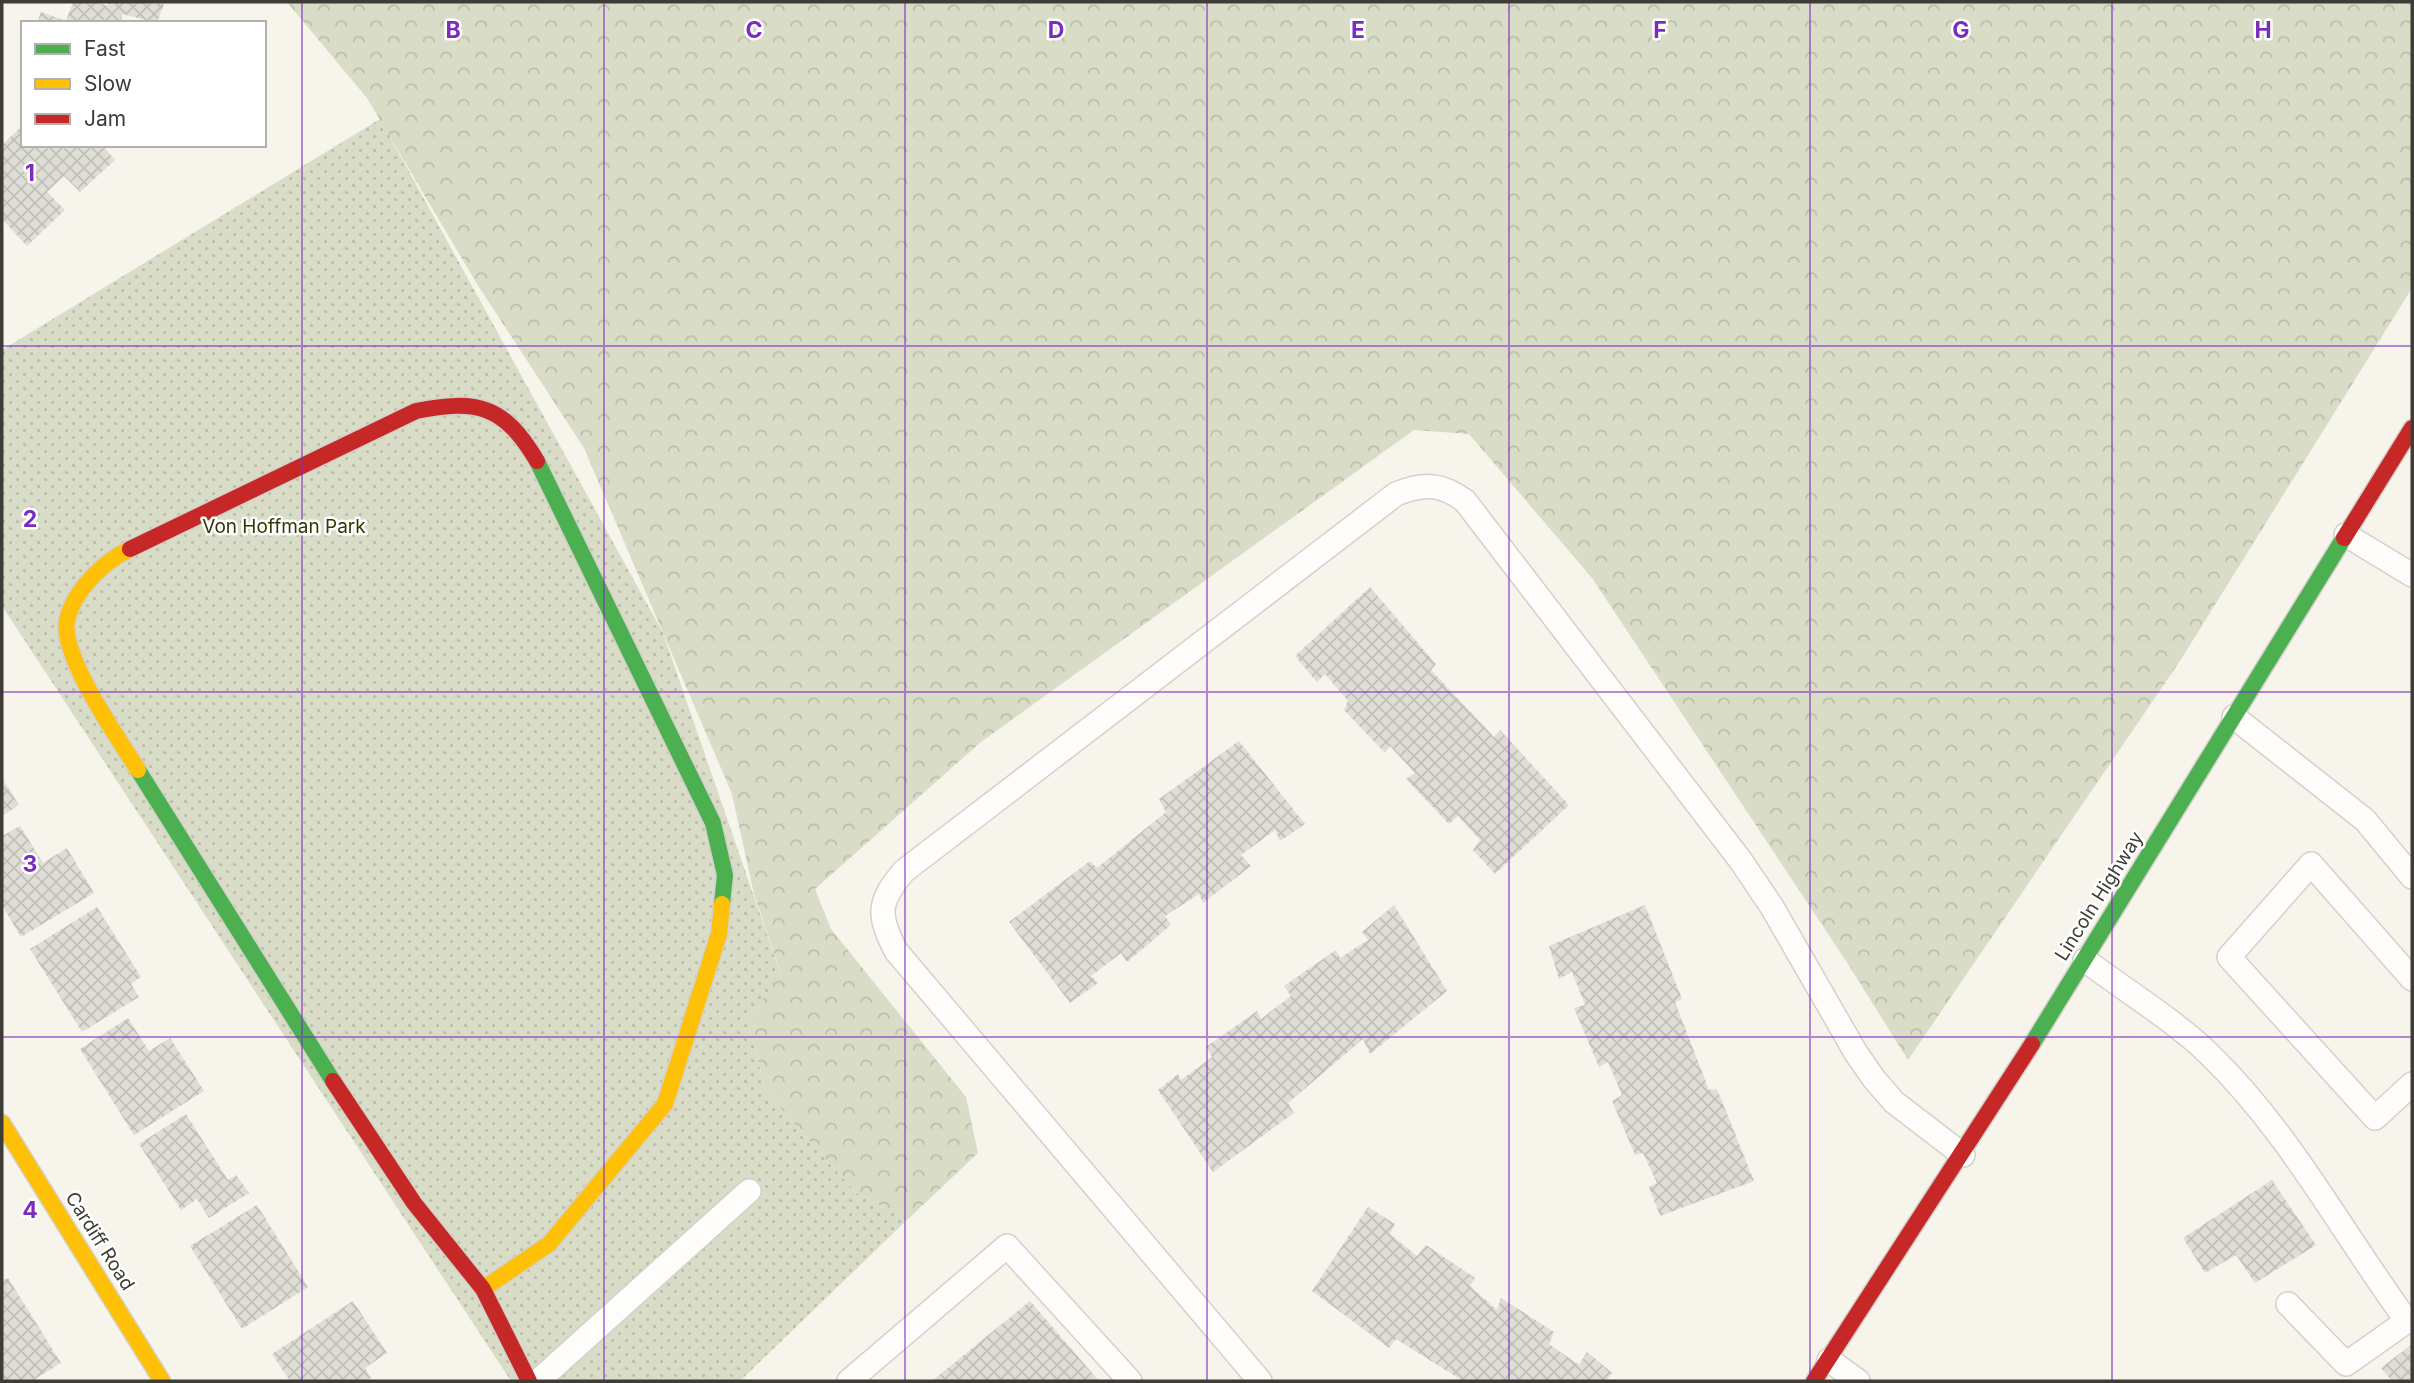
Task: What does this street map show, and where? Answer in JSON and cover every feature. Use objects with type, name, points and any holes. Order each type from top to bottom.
[{"type":"street","points":[[483,1289],[550,1244],[665,1104],[719,934],[725,875],[713,823],[536,458],[514,427],[488,405],[458,402],[416,411],[116,556],[86,583],[67,621],[71,654],[101,709],[293,1022],[414,1203],[483,1289],[530,1381]]},
{"type":"street","name":"Lincoln Highway","points":[[1814,1381],[1963,1155],[2412,428]]},
{"type":"street","name":"Cardiff Road","points":[[2,1123],[162,1381]]},
{"type":"lane","points":[[1260,1381],[896,951],[886,931],[881,909],[889,889],[904,871],[1396,494],[1413,487],[1433,484],[1450,490],[1465,501],[1741,861],[1874,1079],[1914,1119],[1963,1155]]},
{"type":"lane","points":[[2346,536],[2412,575]]},
{"type":"lane","points":[[2234,717],[2365,820],[2412,877]]},
{"type":"lane","points":[[2412,979],[2311,863],[2230,957],[2375,1118],[2412,1084]]},
{"type":"lane","points":[[2085,960],[2207,1052],[2291,1146],[2360,1257],[2407,1321],[2346,1364],[2288,1304]]},
{"type":"lane","points":[[538,1381],[749,1191]]},
{"type":"lane","points":[[849,1381],[1007,1246],[1130,1381]]},
{"type":"lane","points":[[1829,1360],[1858,1381]]},
{"type":"green space","points":[[287,2],[2412,2],[2412,288],[2180,661],[1908,1060],[1848,964],[1592,578],[1469,434],[1414,430],[981,742],[815,889],[831,929],[966,1097],[978,1153],[907,1220],[856,1193],[766,1092],[748,1022],[780,971],[754,894],[732,794],[584,448],[477,284],[367,98]]},
{"type":"green space","name":"Von Hoffman Park","points":[[380,119],[663,633],[780,972],[748,1022],[766,1092],[856,1193],[907,1220],[740,1381],[511,1381],[2,606],[2,350]]},
{"type":"building","points":[[73,2],[95,2],[108,6],[109,2],[164,4],[158,21],[123,14],[121,21],[66,21]]},
{"type":"building","points":[[41,12],[66,21],[38,21]]},
{"type":"building","points":[[21,127],[21,147],[104,147],[115,160],[80,192],[64,176],[47,192],[65,210],[27,246],[2,219],[2,145]]},
{"type":"building","points":[[1370,587],[1436,664],[1431,670],[1494,737],[1500,730],[1569,805],[1495,874],[1473,850],[1480,840],[1458,816],[1449,824],[1406,779],[1415,773],[1390,746],[1385,753],[1344,710],[1348,701],[1325,674],[1317,682],[1295,656]]},
{"type":"building","points":[[1239,741],[1305,824],[1280,841],[1275,830],[1241,855],[1251,866],[1203,903],[1199,894],[1165,916],[1171,925],[1127,962],[1121,953],[1091,976],[1098,983],[1070,1003],[1009,922],[1090,861],[1097,868],[1166,812],[1159,799]]},
{"type":"building","points":[[2,778],[19,805],[2,816]]},
{"type":"building","points":[[20,826],[43,863],[67,848],[94,893],[21,937],[2,905],[2,836]]},
{"type":"building","points":[[1394,905],[1447,991],[1370,1054],[1363,1039],[1288,1103],[1294,1113],[1213,1172],[1158,1090],[1178,1074],[1181,1080],[1212,1057],[1206,1047],[1257,1011],[1261,1019],[1291,996],[1284,986],[1336,950],[1340,958],[1368,940],[1362,932]]},
{"type":"building","points":[[1645,905],[1682,999],[1675,1002],[1709,1090],[1717,1089],[1754,1181],[1660,1216],[1649,1187],[1657,1183],[1643,1153],[1635,1155],[1612,1101],[1622,1095],[1608,1062],[1599,1067],[1574,1008],[1585,1005],[1572,972],[1559,979],[1549,946]]},
{"type":"building","points":[[97,907],[141,977],[131,984],[139,997],[82,1032],[30,949]]},
{"type":"building","points":[[128,1018],[149,1051],[170,1038],[204,1091],[134,1135],[80,1049]]},
{"type":"building","points":[[186,1114],[228,1180],[236,1175],[249,1193],[209,1218],[197,1199],[181,1210],[139,1144]]},
{"type":"building","points":[[2272,1180],[2316,1245],[2255,1283],[2236,1255],[2205,1273],[2183,1238]]},
{"type":"building","points":[[257,1205],[308,1287],[242,1329],[190,1246]]},
{"type":"building","points":[[1368,1207],[1395,1224],[1390,1234],[1417,1256],[1426,1245],[1475,1278],[1470,1286],[1497,1310],[1501,1298],[1554,1332],[1549,1344],[1579,1365],[1587,1352],[1612,1373],[1606,1381],[1463,1381],[1396,1339],[1389,1348],[1312,1291]]},
{"type":"building","points":[[8,1278],[61,1363],[32,1381],[2,1381],[2,1281]]},
{"type":"building","points":[[353,1301],[387,1353],[365,1368],[371,1378],[365,1381],[290,1381],[272,1354]]},
{"type":"building","points":[[1030,1301],[1099,1381],[932,1381]]},
{"type":"building","points":[[2412,1344],[2412,1381],[2392,1381],[2381,1368]]},
{"type":"traffic: fast","points":[[537,461],[713,823],[725,875],[722,904]]},
{"type":"traffic: fast","points":[[2032,1044],[2344,538]]},
{"type":"traffic: fast","points":[[138,770],[333,1081]]},
{"type":"traffic: slow","points":[[130,549],[100,569],[83,588],[67,620],[67,636],[81,675],[138,770]]},
{"type":"traffic: slow","points":[[483,1289],[549,1244],[665,1104],[719,934],[722,904]]},
{"type":"traffic: slow","points":[[2,1123],[162,1381]]},
{"type":"traffic: jam","points":[[130,549],[416,411],[456,406],[487,410],[513,428],[537,461]]},
{"type":"traffic: jam","points":[[2344,538],[2412,428]]},
{"type":"traffic: jam","points":[[1814,1381],[2032,1044]]},
{"type":"traffic: jam","points":[[333,1081],[414,1203],[483,1289],[529,1381]]}]
